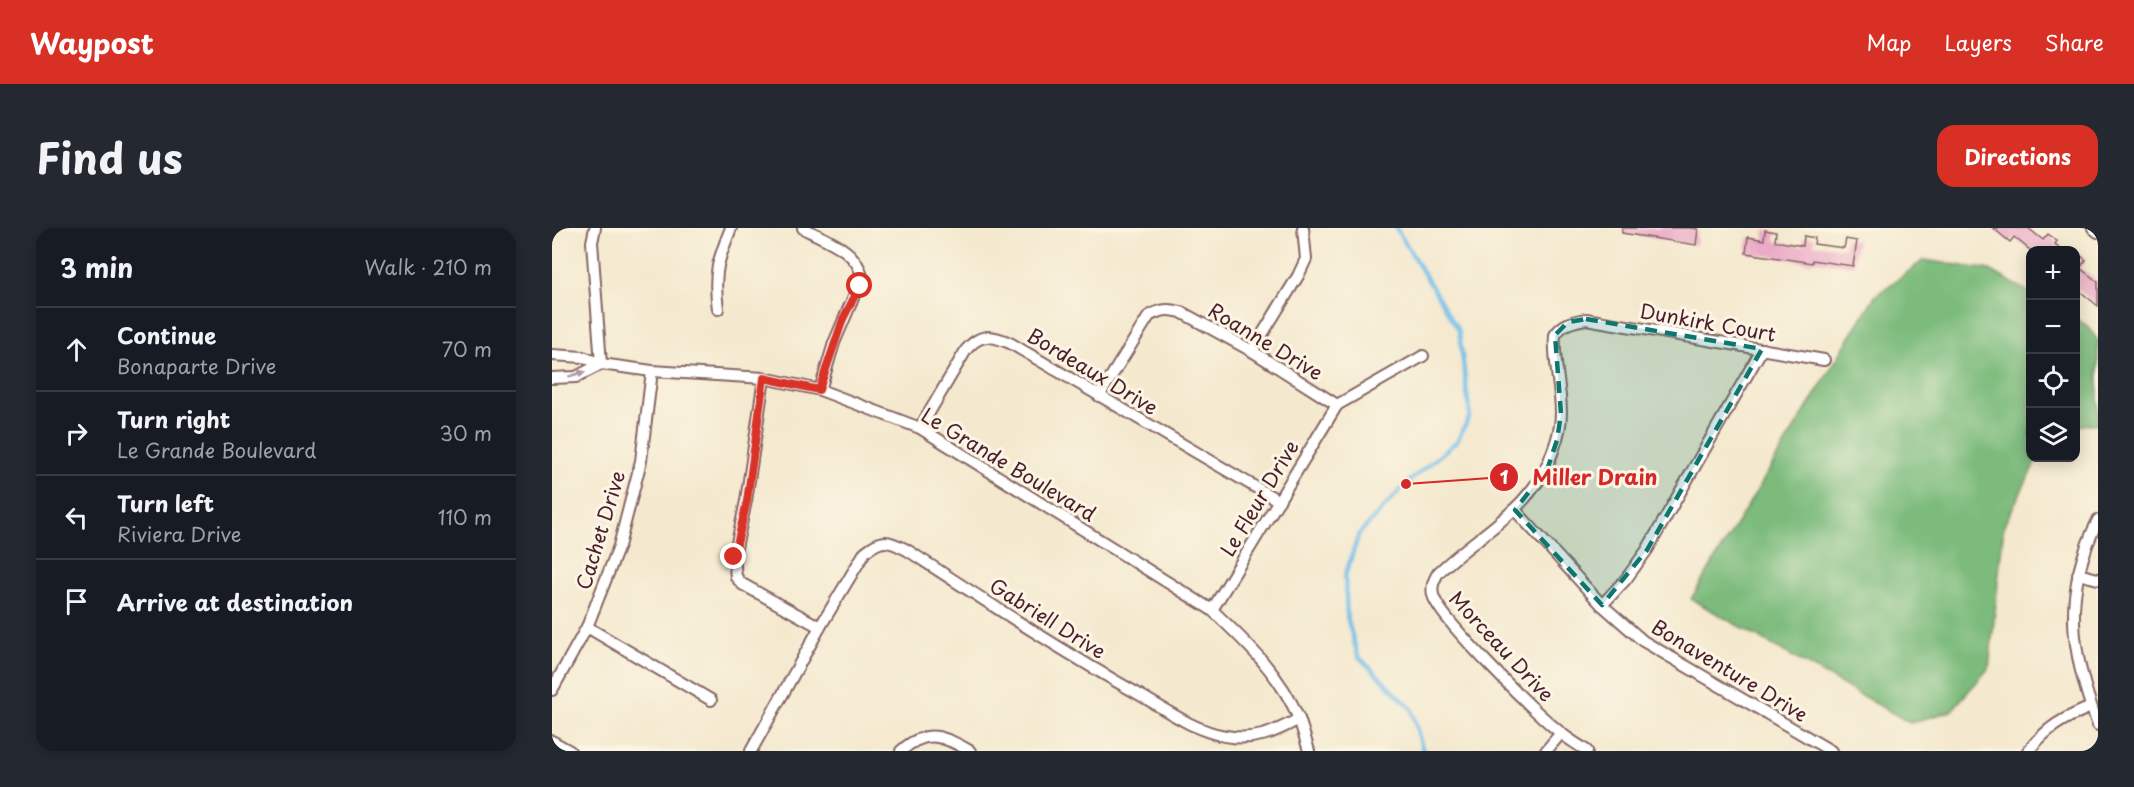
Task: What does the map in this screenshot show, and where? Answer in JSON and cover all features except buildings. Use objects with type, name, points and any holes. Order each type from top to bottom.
[{"type":"street","points":[[552,378],[576,377],[601,364],[592,242],[595,228]]},
{"type":"street","points":[[718,309],[715,274],[719,256],[731,228]]},
{"type":"street","points":[[803,228],[849,253],[857,260],[862,277],[837,335],[819,390]]},
{"type":"street","points":[[1252,351],[1306,259],[1303,228]]},
{"type":"street","points":[[2093,228],[2098,232]]},
{"type":"street","name":"Roanne Drive","points":[[1099,396],[1149,316],[1159,310],[1175,311],[1252,351],[1337,405]]},
{"type":"street","name":"Dunkirk Court","points":[[1515,510],[1535,489],[1548,467],[1557,440],[1561,414],[1555,335],[1560,327],[1568,322],[1586,319],[1824,360]]},
{"type":"street","name":"Bordeaux Drive","points":[[920,428],[966,350],[975,340],[988,336],[1010,343],[1279,501]]},
{"type":"street","points":[[1602,605],[1626,579],[1647,550],[1762,349]]},
{"type":"street","name":"Le Grande Boulevard","points":[[552,355],[583,357],[601,364],[652,371],[764,378],[819,390],[920,428],[1212,610],[1245,641],[1278,679],[1299,719],[1309,751]]},
{"type":"street","points":[[1337,405],[1423,356]]},
{"type":"street","name":"Cachet Drive","points":[[552,690],[587,627],[619,546],[640,461],[652,371]]},
{"type":"street","points":[[751,751],[820,627],[742,584],[736,577],[733,566],[747,501],[764,378]]},
{"type":"street","name":"Le Fleur Drive","points":[[1212,610],[1337,405]]},
{"type":"street","name":"Bonaventure Drive","points":[[1515,510],[1602,605],[1642,641],[1831,751]]},
{"type":"street","name":"Morceau Drive","points":[[1515,510],[1438,573],[1433,582],[1432,593],[1441,610],[1493,668],[1561,733],[1587,751]]},
{"type":"street","points":[[2098,520],[2078,574],[2073,608],[2074,638],[2080,671],[2098,725]]},
{"type":"street","name":"Gabriell Drive","points":[[820,627],[865,552],[884,541],[907,550],[1074,657],[1197,727],[1224,736],[1245,737],[1270,734],[1299,719]]},
{"type":"street","points":[[2078,574],[2098,579]]},
{"type":"street","points":[[587,627],[711,700]]},
{"type":"street","points":[[2028,751],[2057,722],[2091,707]]},
{"type":"street","points":[[1546,751],[1561,733]]},
{"type":"street","points":[[901,751],[919,739],[935,735],[970,751]]},
{"type":"street","points":[[552,741],[570,751]]},
{"type":"highlighted area","points":[[1586,319],[1762,349],[1647,550],[1602,605],[1515,510],[1548,467],[1557,440],[1561,414],[1555,335],[1568,322]]},
{"type":"green space","points":[[1924,260],[1990,270],[2026,291],[2026,462],[2036,462],[2004,525],[1989,668],[1951,711],[1910,723],[1691,599],[1875,296]]},
{"type":"green space","points":[[2080,321],[2088,326],[2098,341],[2098,423],[2080,425]]},
{"type":"waterway","points":[[1396,228],[1459,331],[1470,416],[1457,441],[1406,484],[1359,534],[1345,576],[1347,617],[1358,656],[1411,708],[1423,751]]},
{"type":"place","name":"Miller Drain","points":[[1406,484]]},
{"type":"route","points":[[734,557],[747,501],[764,378],[819,390],[843,319],[860,286]]}]
